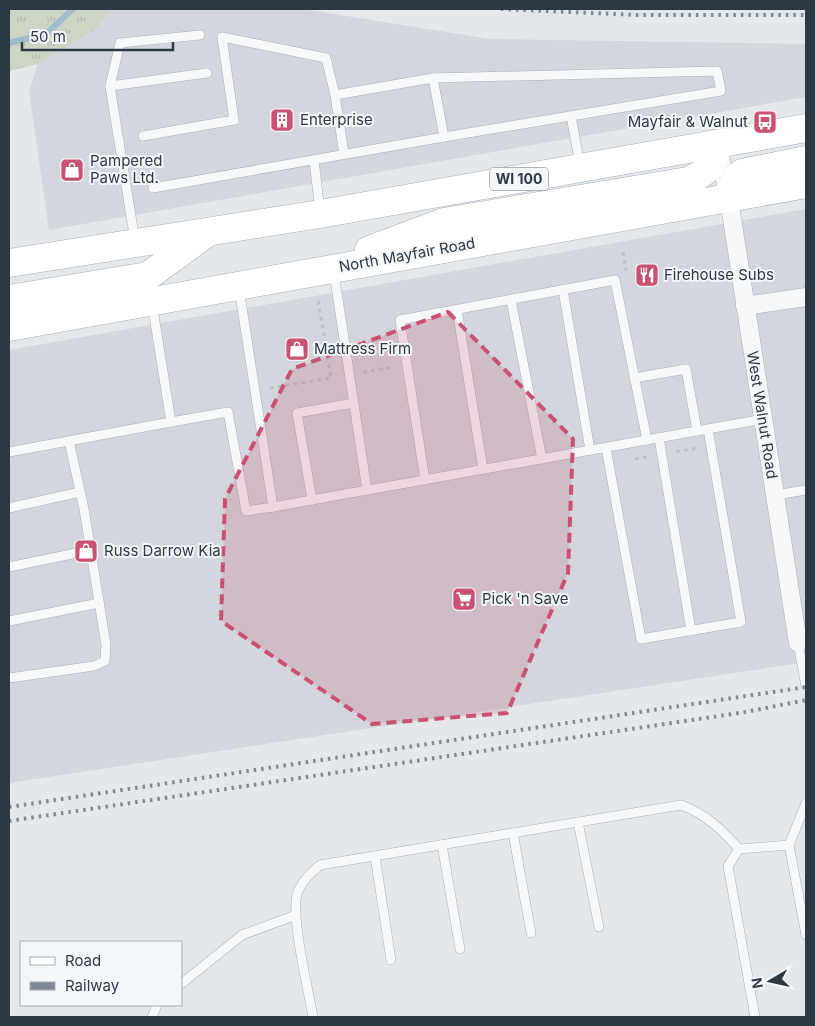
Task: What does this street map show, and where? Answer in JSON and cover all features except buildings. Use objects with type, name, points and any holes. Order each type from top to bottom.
[{"type":"main road","name":"WI 100","points":[[9,263],[320,214],[806,128]]},
{"type":"main road","points":[[327,267],[444,222],[688,181],[704,174],[712,166],[718,144]]},
{"type":"main road","points":[[729,199],[736,180],[742,173],[806,160]]},
{"type":"main road","name":"North Mayfair Road","points":[[9,328],[327,267],[729,199],[806,184]]},
{"type":"main road","points":[[9,299],[148,276],[209,232]]},
{"type":"street","name":"West Walnut Road","points":[[718,144],[729,199],[798,642]]},
{"type":"street","points":[[745,306],[806,297]]},
{"type":"lane","points":[[136,243],[110,86],[120,43],[200,35]]},
{"type":"lane","points":[[143,136],[234,120],[222,37],[326,58],[335,95],[344,154]]},
{"type":"lane","points":[[153,188],[721,91],[717,72],[433,78],[335,95]]},
{"type":"lane","points":[[110,86],[207,73]]},
{"type":"lane","points":[[433,78],[444,137]]},
{"type":"lane","points":[[571,116],[580,168]]},
{"type":"lane","points":[[314,160],[320,214]]},
{"type":"lane","points":[[327,267],[354,403],[366,490]]},
{"type":"lane","points":[[425,480],[400,320],[615,280],[647,440]]},
{"type":"lane","points":[[239,285],[273,507]]},
{"type":"lane","points":[[562,290],[590,450]]},
{"type":"lane","points":[[511,300],[542,459]]},
{"type":"lane","points":[[152,302],[171,422]]},
{"type":"lane","points":[[457,310],[483,469]]},
{"type":"lane","points":[[634,378],[686,369],[697,431]]},
{"type":"lane","points":[[312,500],[297,413],[354,403]]},
{"type":"lane","points":[[9,452],[228,412],[246,511],[764,419]]},
{"type":"lane","points":[[606,448],[641,639],[741,622],[708,430]]},
{"type":"lane","points":[[659,438],[690,630]]},
{"type":"lane","points":[[9,678],[94,666],[105,661],[106,645],[91,550],[69,441]]},
{"type":"lane","points":[[775,495],[806,490]]},
{"type":"lane","points":[[9,508],[80,492]]},
{"type":"lane","points":[[9,567],[91,550]]},
{"type":"lane","points":[[9,621],[99,604]]},
{"type":"lane","name":"West Walnut Road","points":[[798,642],[806,686]]},
{"type":"lane","points":[[806,803],[789,845],[806,935]]},
{"type":"lane","points":[[313,1017],[296,915],[297,893],[307,876],[320,865],[681,805],[698,810],[716,824],[740,849]]},
{"type":"lane","points":[[578,822],[599,927]]},
{"type":"lane","points":[[513,833],[531,933]]},
{"type":"lane","points":[[442,845],[460,949]]},
{"type":"lane","points":[[740,849],[789,845]]},
{"type":"lane","points":[[740,849],[728,866],[755,1017]]},
{"type":"lane","points":[[375,856],[391,960]]},
{"type":"lane","points":[[182,983],[242,935],[296,915]]},
{"type":"path","points":[[623,252],[626,274]]},
{"type":"path","points":[[270,388],[331,378],[318,299]]},
{"type":"path","points":[[362,372],[407,365]]},
{"type":"path","points":[[668,454],[699,448]]},
{"type":"highlighted area","points":[[448,312],[573,439],[568,573],[507,713],[372,724],[221,621],[225,499],[292,369]]},
{"type":"shaded area","points":[[110,9],[303,9],[490,39],[806,44],[806,97],[49,230],[29,91],[38,64],[98,28]]},
{"type":"shaded area","points":[[806,209],[806,662],[9,783],[9,350]]},
{"type":"green space","points":[[9,9],[110,9],[98,28],[38,64],[9,71]]},
{"type":"waterway","points":[[9,43],[46,34],[73,9]]},
{"type":"railway","points":[[501,9],[638,15],[806,15]]},
{"type":"railway","points":[[9,807],[806,687]]},
{"type":"railway","points":[[9,821],[746,712],[806,700]]},
{"type":"place","name":"Enterprise","points":[[282,120]]},
{"type":"place","name":"Mayfair & Walnut","points":[[765,122]]},
{"type":"place","name":"Pampered Paws Ltd.","points":[[72,170]]},
{"type":"place","name":"Firehouse Subs","points":[[647,275]]},
{"type":"place","name":"Mattress Firm","points":[[297,349]]},
{"type":"place","name":"Russ Darrow Kia","points":[[86,551]]},
{"type":"place","name":"Pick 'n Save","points":[[464,599]]}]
